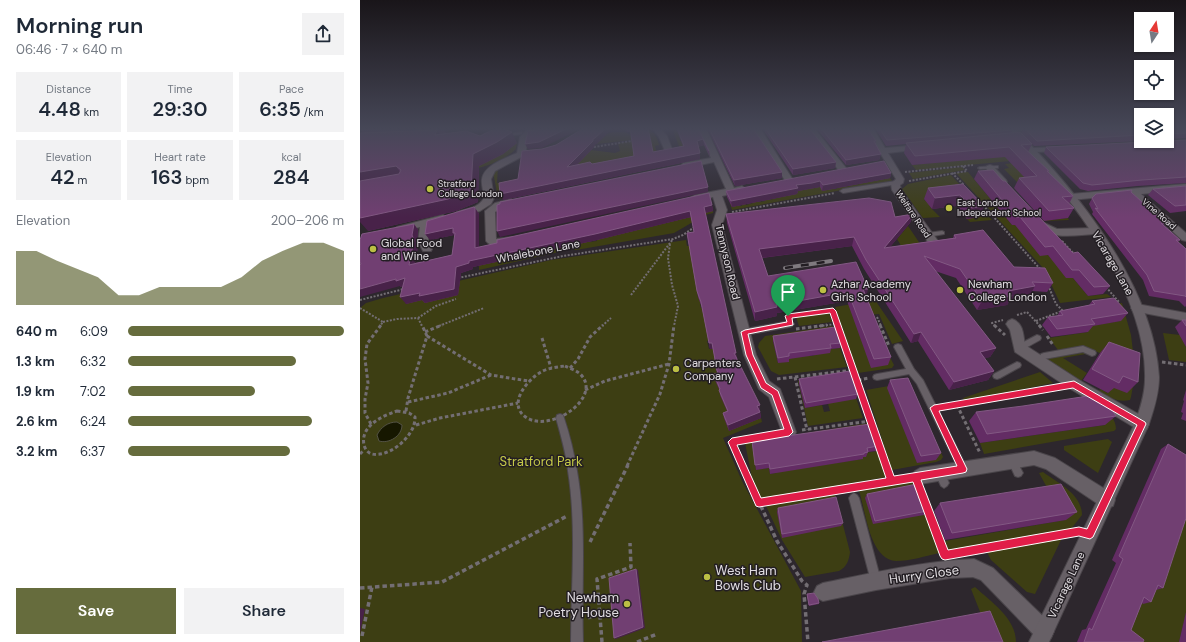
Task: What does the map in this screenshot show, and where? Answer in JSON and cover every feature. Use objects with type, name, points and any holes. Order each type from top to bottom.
[{"type":"street","points":[[511,158],[488,172],[486,181],[490,199],[491,241],[494,243],[522,238]]},
{"type":"street","points":[[775,158],[789,180]]},
{"type":"street","points":[[829,173],[846,169],[836,158]]},
{"type":"street","name":"Welfare Road","points":[[888,158],[896,172],[898,182],[897,190],[931,239]]},
{"type":"street","name":"Vicarage Lane","points":[[1040,158],[1095,231],[1124,280],[1146,333],[1152,360],[1152,389],[1142,424],[1042,636]]},
{"type":"street","points":[[674,168],[717,159],[732,191]]},
{"type":"street","points":[[993,168],[1008,188]]},
{"type":"street","points":[[687,200],[753,187]]},
{"type":"street","points":[[1071,197],[1186,187]]},
{"type":"street","name":"Vine Road","points":[[1133,191],[1186,238]]},
{"type":"street","name":"Tennyson Road","points":[[717,194],[722,210],[717,225],[750,355],[764,385],[775,393],[789,432]]},
{"type":"street","points":[[390,231],[490,205],[523,200]]},
{"type":"street","points":[[1030,214],[1043,228],[1054,234],[1095,231]]},
{"type":"street","points":[[425,223],[423,241],[427,249]]},
{"type":"street","points":[[1135,304],[1186,317]]},
{"type":"street","points":[[1012,324],[1016,328],[1019,348],[1074,384],[1142,424]]},
{"type":"street","points":[[918,477],[942,478],[963,469],[986,466],[1015,467],[1034,458],[1050,462],[1107,500]]},
{"type":"street","name":"Hurry Close","points":[[823,592],[876,581],[947,562],[974,568],[987,574],[1042,636]]},
{"type":"lane","points":[[980,168],[993,168]]},
{"type":"lane","points":[[843,191],[898,182]]},
{"type":"lane","points":[[931,239],[942,233]]},
{"type":"lane","points":[[745,332],[790,324]]},
{"type":"lane","points":[[1019,348],[1037,338]]},
{"type":"lane","points":[[898,347],[934,408],[963,469]]},
{"type":"lane","points":[[1044,356],[1083,349],[1092,353]]},
{"type":"lane","points":[[998,376],[1017,365]]},
{"type":"lane","points":[[877,377],[911,371]]},
{"type":"lane","points":[[560,418],[574,473],[577,510],[577,642]]},
{"type":"lane","name":"Hurry Close","points":[[854,498],[876,581]]},
{"type":"path","points":[[896,172],[963,166],[967,170],[898,182]]},
{"type":"path","points":[[952,173],[969,191]]},
{"type":"path","points":[[730,212],[843,191]]},
{"type":"path","points":[[979,202],[1041,270],[1044,276]]},
{"type":"path","name":"Whalebone Lane","points":[[457,278],[563,256],[673,239],[683,235],[701,223]]},
{"type":"path","points":[[1054,234],[1078,258]]},
{"type":"path","points":[[631,295],[673,239]]},
{"type":"path","points":[[589,544],[638,444],[660,394],[669,364],[678,306],[672,284],[668,258],[670,244]]},
{"type":"path","points":[[1047,283],[1056,304],[1063,311]]},
{"type":"path","points":[[1104,286],[1119,302]]},
{"type":"path","points":[[360,300],[405,289]]},
{"type":"path","points":[[371,424],[365,413],[365,398],[368,383],[365,359],[367,344],[383,322],[397,319],[418,318],[436,306],[456,298]]},
{"type":"path","points":[[1112,303],[1119,302],[1135,304]]},
{"type":"path","points":[[360,308],[383,322]]},
{"type":"path","points":[[425,332],[484,308]]},
{"type":"path","points":[[1036,321],[1063,311],[1070,310]]},
{"type":"path","points":[[837,324],[792,330],[788,316],[833,311],[891,481]]},
{"type":"path","points":[[877,317],[890,348],[898,347]]},
{"type":"path","points":[[418,318],[427,336],[491,375],[528,380]]},
{"type":"path","points":[[570,368],[578,359],[590,337],[610,318]]},
{"type":"path","points":[[406,411],[408,398],[427,336]]},
{"type":"path","points":[[542,338],[550,368]]},
{"type":"path","points":[[1152,360],[1186,365]]},
{"type":"path","points":[[585,390],[599,382],[651,371],[669,364]]},
{"type":"path","points":[[565,366],[570,368],[576,370],[582,375],[586,383],[582,400],[571,411],[560,418],[547,422],[535,422],[525,418],[518,408],[518,402],[521,389],[528,380],[550,368],[565,366]]},
{"type":"path","points":[[762,380],[854,370]]},
{"type":"path","points":[[408,402],[448,393],[491,375]]},
{"type":"path","points":[[795,377],[807,430]]},
{"type":"path","points":[[934,408],[1074,384]]},
{"type":"path","points":[[416,425],[440,418],[518,402]]},
{"type":"path","points":[[957,405],[986,466]]},
{"type":"path","points":[[406,411],[412,414],[415,418],[416,425],[403,443],[388,451],[379,454],[370,454],[364,450],[361,445],[361,438],[371,424],[388,413],[406,411]]},
{"type":"path","points":[[808,642],[804,594],[807,585],[802,581],[777,541],[732,442],[789,432],[871,421]]},
{"type":"path","points":[[360,454],[364,450]]},
{"type":"path","points":[[759,503],[918,477],[947,562],[1079,531],[1090,534]]},
{"type":"path","points":[[360,588],[442,582],[503,551],[577,510]]},
{"type":"path","points":[[602,642],[596,579],[632,567],[630,543]]},
{"type":"path","points":[[362,636],[372,587]]},
{"type":"path","points":[[637,642],[657,634]]},
{"type":"green space","points":[[493,158],[504,158],[490,164],[473,169]]},
{"type":"green space","points":[[579,158],[663,158],[664,160],[659,161],[657,158],[649,159],[649,163],[646,159],[638,161],[640,165],[637,166],[635,162],[626,164],[627,168],[625,165],[617,166],[616,170],[614,166],[605,168],[606,172],[603,169],[594,172],[591,168],[584,172],[585,176],[582,177],[581,173],[574,174],[575,179],[568,176],[562,177],[563,181],[560,182],[559,178],[551,179],[552,183],[549,184],[549,181],[539,181],[540,186],[538,186],[537,182],[527,184],[528,188],[526,189],[526,185],[520,186],[520,188],[513,191],[513,189],[502,189],[503,199],[498,198],[493,172],[498,166],[497,183],[522,178],[523,168],[559,164]]},
{"type":"green space","points":[[981,158],[1032,159],[916,170],[912,165]]},
{"type":"green space","points":[[1022,162],[1032,185],[1052,220],[1068,218],[1069,220],[1044,221],[1021,186],[1004,169],[1009,168],[1005,164]]},
{"type":"green space","points":[[962,167],[965,170],[913,179],[909,173]]},
{"type":"green space","points":[[968,172],[1012,225],[1015,225],[1073,278],[1088,296],[1107,294],[1111,297],[1060,303],[1044,269],[956,173]]},
{"type":"green space","name":"East London Independent School","points":[[951,175],[992,220],[970,222],[967,219],[959,194],[924,198],[925,201],[929,200],[930,207],[940,217],[923,218],[902,189],[908,184]]},
{"type":"green space","points":[[890,178],[892,181],[732,210],[730,203],[742,206],[740,202],[744,201],[746,205],[753,203],[751,199],[755,199],[757,202],[765,201],[766,197],[769,200],[811,188],[820,187],[837,189],[836,187],[840,183],[843,187],[849,186],[850,181],[853,185],[860,184],[860,179],[863,183]]},
{"type":"green space","points":[[713,210],[713,213],[705,215],[674,233],[576,250],[572,249],[479,270],[479,264],[551,251],[555,249],[554,244],[586,242],[585,236],[587,236],[589,242],[597,241],[595,234],[647,222],[650,227]]},
{"type":"green space","points":[[908,226],[925,251],[906,254],[897,239]]},
{"type":"green space","name":"Stratford Park","points":[[686,240],[687,246],[711,243],[697,290],[698,297],[703,303],[700,303],[701,308],[712,307],[707,329],[708,337],[718,339],[707,341],[709,349],[720,347],[719,379],[715,380],[729,402],[729,430],[761,418],[762,422],[723,438],[742,481],[801,591],[802,642],[360,642],[360,308],[366,303],[383,298],[551,260]]},
{"type":"green space","points":[[875,300],[903,341],[892,344],[879,314],[868,315],[894,365],[892,368],[858,373],[835,307]]},
{"type":"green space","points":[[1122,303],[1131,335],[1135,368],[1130,364],[1081,346],[1058,350],[1049,338],[1088,332],[1084,327],[1120,321],[1096,307]]},
{"type":"green space","points":[[829,313],[832,322],[799,326],[796,317]]},
{"type":"green space","points":[[832,326],[835,333],[773,341],[778,363],[787,355],[812,356],[829,349],[840,348],[847,367],[779,375],[771,371],[758,347],[759,343],[765,336]]},
{"type":"green space","points":[[1163,333],[1180,335],[1186,347],[1186,362],[1169,360]]},
{"type":"green space","points":[[1086,352],[1086,354],[1063,358],[1087,373],[1081,381],[1045,358]]},
{"type":"green space","points":[[1040,372],[1053,383],[965,401],[963,398]]},
{"type":"green space","points":[[848,374],[799,384],[805,408],[822,405],[824,412],[830,411],[827,400],[855,395],[863,418],[808,426],[798,381]]},
{"type":"green space","points":[[1135,375],[1130,400],[1118,400],[1099,391],[1100,389],[1108,393],[1112,387]]},
{"type":"green space","points":[[906,383],[932,450],[939,448],[943,457],[941,460],[936,462],[892,470],[866,390]]},
{"type":"green space","points":[[1079,396],[1097,405],[1108,413],[1115,423],[1116,429],[1114,431],[984,454],[980,443],[1105,425],[1090,404]]},
{"type":"green space","points":[[868,423],[869,429],[753,446],[756,469],[769,468],[770,474],[776,473],[775,467],[836,463],[862,459],[865,453],[877,451],[886,477],[762,500],[752,478],[745,443]]},
{"type":"green space","points":[[1108,439],[1112,442],[1098,473],[1064,450],[1064,446]]},
{"type":"green space","points":[[1043,472],[1062,485],[1074,495],[1078,501],[1082,515],[1071,529],[948,551],[945,541],[1065,520],[1039,473]]},
{"type":"green space","points":[[913,481],[939,553],[896,561],[887,558],[880,552],[874,543],[859,491]]},
{"type":"green space","points":[[835,494],[850,552],[848,560],[846,565],[839,571],[805,577],[782,540],[766,506]]},
{"type":"green space","points":[[1186,504],[1186,614],[1179,642],[1136,642],[1123,632]]},
{"type":"green space","points":[[1057,537],[1061,540],[1035,594],[1027,592],[991,560],[986,550]]},
{"type":"green space","points":[[975,587],[1002,611],[1012,625],[1016,642],[992,642],[971,589]]},
{"type":"shaded area","points":[[397,422],[402,425],[400,433],[391,440],[383,442],[379,441],[377,435],[381,430],[388,424]]},
{"type":"building","points":[[360,158],[473,158],[471,190],[448,199],[360,218],[360,181],[399,174],[401,170],[396,166],[360,172]]},
{"type":"building","points":[[521,158],[576,158],[567,167],[590,162],[592,164],[624,158],[676,158],[500,194],[499,183],[518,179]]},
{"type":"building","points":[[723,158],[773,158],[782,172],[734,180]]},
{"type":"building","points":[[785,158],[833,158],[836,162],[793,169]]},
{"type":"building","points":[[844,158],[858,158],[846,160]]},
{"type":"building","points":[[1020,158],[1035,158],[1073,196],[1062,197],[1074,208],[1049,211],[1019,178],[1037,176]]},
{"type":"building","points":[[1057,158],[1186,158],[1186,177],[1092,185],[1083,183]]},
{"type":"building","points":[[701,161],[708,187],[497,231],[497,205],[500,204],[500,202]]},
{"type":"building","points":[[884,161],[891,173],[823,185],[820,181],[796,185],[798,188],[731,201],[726,191]]},
{"type":"building","points":[[993,170],[1073,253],[1078,252],[1110,286],[1094,287],[1079,270],[1072,270],[1053,246],[1045,247],[1020,217],[1016,217],[978,171]]},
{"type":"building","points":[[963,184],[984,206],[972,208],[960,195],[935,198],[928,188]]},
{"type":"building","points":[[1186,186],[1186,205],[1175,206],[1153,189]]},
{"type":"building","points":[[1132,190],[1131,192],[1165,223],[1161,223],[1180,240],[1176,240],[1186,249],[1186,297],[1154,291],[1147,275],[1095,208],[1098,209],[1092,198],[1096,194]]},
{"type":"building","points":[[709,193],[712,205],[704,207],[736,353],[734,353],[760,405],[757,406],[760,412],[728,425],[723,413],[728,411],[714,374],[718,373],[715,365],[712,343],[709,343],[701,302],[697,291],[687,233],[694,232],[690,211],[595,234],[469,261],[469,263],[456,267],[454,289],[419,296],[420,293],[400,297],[405,278],[360,289],[360,240],[362,234],[414,224],[412,235],[414,240],[409,265],[452,255],[455,233],[453,233],[453,228],[425,234],[427,221],[474,207],[475,248],[497,243],[497,240]]},
{"type":"building","points":[[869,198],[891,202],[895,217],[913,214],[884,248],[956,238],[954,235],[983,230],[1014,267],[1045,268],[1053,283],[1032,282],[1035,286],[1008,291],[1012,296],[982,301],[960,269],[924,256],[996,348],[980,352],[994,371],[954,382],[921,332],[914,334],[866,260],[854,237],[759,249],[768,276],[856,262],[868,289],[863,289],[891,357],[874,359],[848,292],[776,305],[777,307],[755,312],[726,214]]},
{"type":"building","points":[[1114,298],[1128,313],[1091,319],[1095,324],[1057,329],[1048,317],[1063,315],[1060,311],[1095,304],[1092,301]]},
{"type":"building","points":[[1182,320],[1186,320],[1186,326]]},
{"type":"building","points":[[835,327],[841,343],[830,344],[831,348],[789,353],[789,356],[778,358],[773,336]]},
{"type":"building","points":[[1109,342],[1140,353],[1138,382],[1123,376],[1119,383],[1092,369]]},
{"type":"building","points":[[850,371],[858,394],[806,403],[799,379]]},
{"type":"building","points":[[908,378],[941,453],[921,456],[890,380]]},
{"type":"building","points":[[1101,394],[1116,416],[987,434],[976,412],[1023,406]]},
{"type":"building","points":[[870,424],[878,446],[867,448],[868,452],[864,454],[770,469],[769,463],[755,465],[752,441]]},
{"type":"building","points":[[1168,444],[1186,455],[1186,518],[1163,588],[1158,585],[1151,602],[1144,597],[1131,630],[1144,640],[1143,642],[1084,642],[1089,628],[1092,630],[1123,559],[1119,556]]},
{"type":"building","points":[[917,484],[927,511],[875,521],[867,494]]},
{"type":"building","points":[[1061,484],[1077,512],[952,533],[940,503]]},
{"type":"building","points":[[836,497],[843,523],[782,534],[778,508]]},
{"type":"building","name":"Newham Poetry House","points":[[636,569],[643,627],[614,638],[609,578]]},
{"type":"building","points":[[814,593],[819,603],[809,605],[807,594]]},
{"type":"building","points":[[990,611],[1003,642],[822,642]]},
{"type":"railway","points":[[785,268],[831,261]]},
{"type":"place","name":"Stratford College London","points":[[430,189]]},
{"type":"place","name":"East London Independent School","points":[[949,208]]},
{"type":"place","name":"Global Food and Wine","points":[[373,249]]},
{"type":"place","name":"Azhar Academy Girls School","points":[[823,290]]},
{"type":"place","name":"Newham College London","points":[[960,290]]},
{"type":"place","name":"Carpenters Company","points":[[676,369]]},
{"type":"place","name":"West Ham Bowls Club","points":[[707,577]]},
{"type":"place","name":"Newham Poetry House","points":[[627,604]]},
{"type":"route","points":[[788,316],[790,324],[745,332],[750,355],[764,385],[768,390],[775,393],[789,432],[769,434],[732,442],[759,503],[850,488],[891,481],[920,476],[963,469],[934,408],[1065,387],[1074,384],[1142,424],[1090,534],[1079,531],[945,556],[915,477],[891,481],[858,380],[833,311],[788,316]]}]
